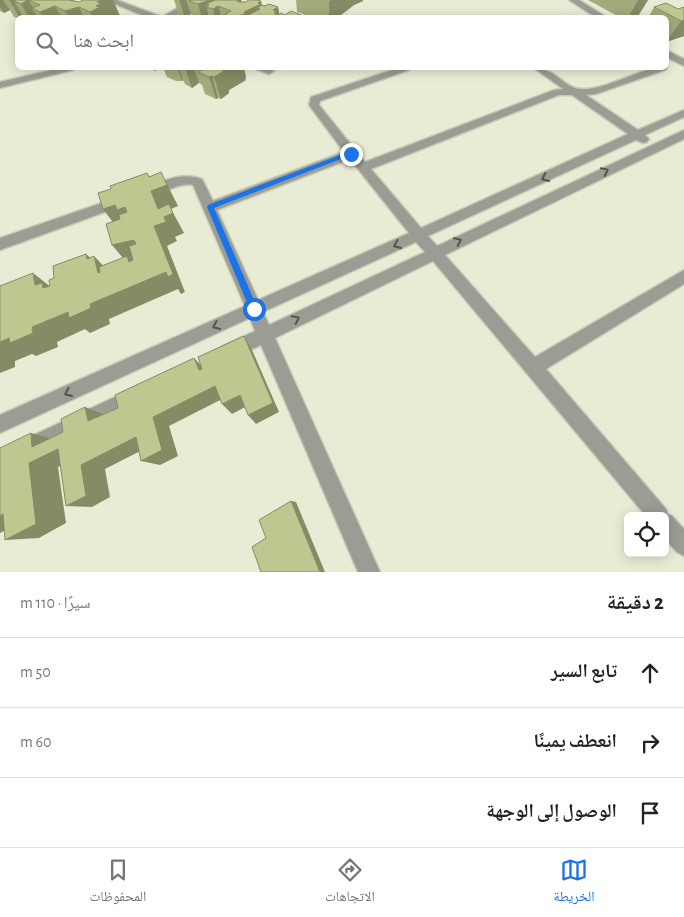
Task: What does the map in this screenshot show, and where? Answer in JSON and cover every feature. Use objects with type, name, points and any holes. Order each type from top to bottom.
[{"type":"street","points":[[109,0],[150,15]]},
{"type":"street","points":[[170,15],[197,0]]},
{"type":"street","points":[[573,0],[599,15]]},
{"type":"street","points":[[669,55],[682,62]]},
{"type":"street","points":[[669,65],[682,62]]},
{"type":"street","points":[[0,85],[62,70]]},
{"type":"street","points":[[264,70],[269,72]]},
{"type":"street","points":[[400,70],[315,99],[314,105],[351,154],[364,167],[418,235],[656,512]]},
{"type":"street","points":[[542,70],[654,148]]},
{"type":"street","points":[[364,167],[558,92],[592,92],[656,70]]},
{"type":"street","points":[[0,424],[684,113]]},
{"type":"street","points":[[668,120],[681,138]]},
{"type":"street","points":[[654,127],[681,138]]},
{"type":"street","points":[[213,360],[654,148],[681,138]]},
{"type":"street","points":[[210,207],[351,154]]},
{"type":"street","points":[[0,244],[182,179],[191,179],[198,182],[369,572]]},
{"type":"street","points":[[533,368],[684,276]]},
{"type":"street","points":[[0,461],[151,389]]},
{"type":"street","points":[[669,528],[684,545]]},
{"type":"building","points":[[28,0],[21,4],[14,1]]},
{"type":"building","points":[[28,0],[69,0],[79,2],[83,0],[100,0],[97,2],[101,3],[96,6],[100,7],[90,12],[79,7],[65,11],[55,6],[40,12],[32,8],[40,5]]},
{"type":"building","points":[[210,0],[198,4],[189,1]]},
{"type":"building","points":[[215,0],[261,1],[258,3],[261,4],[241,15],[227,15],[225,14],[231,11],[218,6],[213,9],[206,7],[209,5],[206,4]]},
{"type":"building","points":[[666,3],[678,9],[684,7],[684,20],[681,21],[654,7]]},
{"type":"building","points":[[269,4],[278,7],[273,10],[278,15],[248,15],[260,9],[257,8],[262,5]]},
{"type":"building","points":[[291,11],[301,15],[285,15]]},
{"type":"building","points":[[202,70],[224,71],[214,77],[198,72]]},
{"type":"building","points":[[161,172],[167,185],[151,191],[158,209],[169,204],[173,213],[164,217],[166,222],[154,226],[173,274],[168,277],[166,272],[90,304],[91,308],[69,318],[68,312],[32,327],[33,333],[10,343],[9,338],[0,342],[0,286],[33,273],[35,285],[42,283],[43,288],[50,286],[49,280],[54,278],[53,266],[86,254],[87,259],[94,256],[98,273],[100,272],[99,267],[127,256],[129,262],[133,260],[129,246],[136,244],[134,240],[112,245],[106,224],[120,219],[119,215],[127,212],[125,207],[117,210],[115,205],[103,209],[98,193],[111,189],[110,186],[147,173],[149,177]]},
{"type":"building","points":[[244,336],[273,403],[248,415],[240,395],[222,404],[215,386],[153,417],[162,450],[141,461],[136,437],[81,465],[86,496],[66,506],[58,449],[29,463],[36,524],[5,540],[3,514],[0,516],[0,448],[31,433],[32,447],[63,432],[61,419],[85,407],[88,421],[118,408],[115,395],[194,358],[199,370],[202,369],[198,357]]},
{"type":"building","points":[[291,501],[320,572],[261,572],[252,547],[266,538],[259,520]]},
{"type":"route","points":[[254,309],[210,207],[351,154]]}]
